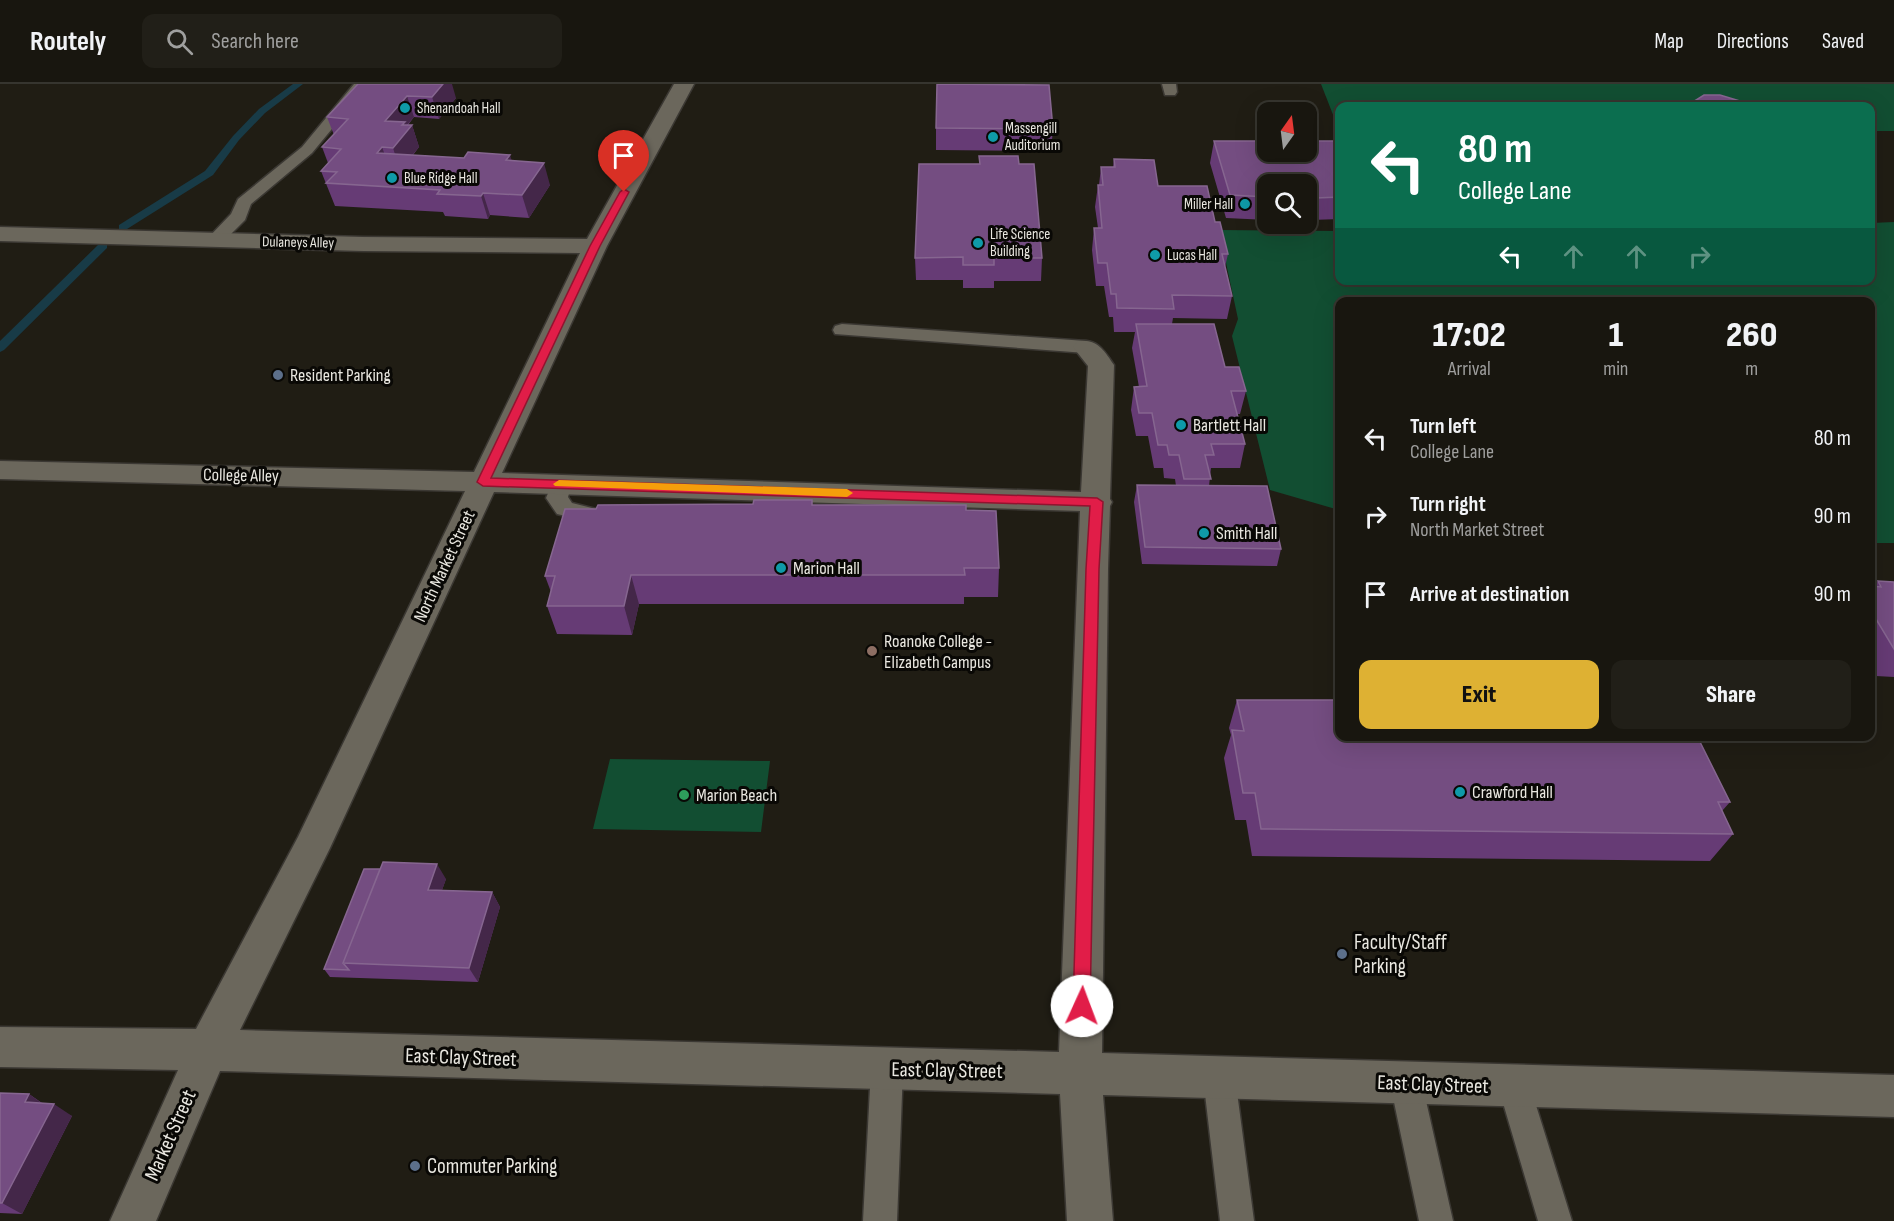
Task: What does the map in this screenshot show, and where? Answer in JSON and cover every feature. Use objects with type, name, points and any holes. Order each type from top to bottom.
[{"type":"street","name":"North Market Street","points":[[208,1050],[311,848],[595,246],[684,84]]},
{"type":"street","name":"Dulaneys Alley","points":[[0,234],[595,246]]},
{"type":"street","points":[[1086,347],[1101,364],[1097,502],[1092,569],[1080,1073],[1090,1221]]},
{"type":"street","name":"College Alley","points":[[0,470],[561,484],[1097,502]]},
{"type":"street","name":"East Clay Street","points":[[0,1047],[208,1050],[1894,1096]]},
{"type":"street","name":"Market Street","points":[[133,1221],[208,1050]]},
{"type":"lane","points":[[214,240],[239,216],[244,202],[307,150],[362,84]]},
{"type":"lane","points":[[842,330],[1086,347]]},
{"type":"lane","points":[[561,484],[556,498],[566,509],[619,518]]},
{"type":"lane","points":[[880,1221],[887,1069]]},
{"type":"lane","points":[[1219,1077],[1237,1221]]},
{"type":"lane","points":[[1406,1083],[1436,1221]]},
{"type":"lane","points":[[1514,1086],[1555,1221]]},
{"type":"green space","points":[[1321,84],[1894,84],[1894,131],[1875,131],[1875,102],[1335,102],[1335,120]]},
{"type":"green space","points":[[1894,222],[1894,543],[1875,543],[1875,297],[1335,297],[1335,509],[1270,490],[1232,336],[1238,319],[1219,230],[1257,230],[1257,234],[1317,234],[1317,231],[1335,231],[1335,285],[1875,285],[1875,223]]},
{"type":"green space","name":"Marion Beach","points":[[610,759],[770,761],[761,832],[593,829]]},
{"type":"building","points":[[358,84],[443,84],[432,97],[407,96],[385,121],[405,122],[402,125],[412,125],[393,148],[382,147],[377,153],[464,158],[468,152],[510,155],[506,160],[544,163],[522,195],[437,194],[440,190],[326,183],[337,172],[321,171],[341,149],[322,147],[348,119],[327,117]]},
{"type":"building","points":[[937,84],[1049,85],[1053,129],[936,128]]},
{"type":"building","points":[[1704,95],[1720,95],[1743,102],[1693,102]]},
{"type":"building","points":[[1430,101],[1457,102],[1431,102]]},
{"type":"building","points":[[1214,141],[1257,141],[1257,162],[1317,162],[1317,141],[1335,141],[1335,197],[1317,198],[1317,174],[1257,174],[1257,196],[1230,195]]},
{"type":"building","name":"Life Science Building","points":[[979,156],[1018,156],[1019,164],[1034,164],[1042,258],[994,258],[994,265],[963,265],[963,257],[915,258],[919,164],[980,164]]},
{"type":"building","name":"Lucas Hall","points":[[1114,159],[1154,160],[1158,186],[1207,186],[1215,222],[1220,222],[1228,254],[1222,254],[1232,296],[1172,295],[1174,309],[1117,308],[1116,294],[1111,294],[1107,263],[1098,263],[1094,228],[1102,228],[1098,185],[1103,185],[1101,167],[1115,167]]},
{"type":"building","name":"Bartlett Hall","points":[[1136,324],[1214,324],[1225,367],[1239,367],[1246,391],[1231,391],[1245,444],[1211,444],[1214,455],[1205,455],[1211,479],[1184,479],[1179,455],[1169,455],[1167,445],[1158,445],[1152,413],[1139,413],[1134,387],[1147,386]]},
{"type":"building","name":"Smith Hall","points":[[1137,485],[1267,486],[1281,549],[1145,547]]},
{"type":"building","points":[[754,500],[812,500],[812,505],[966,505],[966,510],[996,511],[999,568],[964,568],[965,575],[631,575],[624,606],[547,606],[555,576],[545,576],[565,509],[596,509],[598,505],[753,504]]},
{"type":"building","points":[[1878,581],[1894,582],[1894,649],[1875,617],[1875,586],[1881,587]]},
{"type":"building","name":"Crawford Hall","points":[[1237,700],[1335,700],[1335,741],[1700,741],[1730,802],[1718,802],[1733,834],[1261,829],[1255,793],[1243,793],[1232,730],[1244,731]]},
{"type":"building","points":[[383,862],[437,864],[428,890],[492,892],[469,968],[343,963]]},
{"type":"building","points":[[364,869],[380,869],[343,963],[349,970],[324,969]]},
{"type":"building","points":[[0,1093],[29,1094],[25,1102],[54,1104],[2,1203],[0,1203]]},
{"type":"waterway","points":[[123,227],[209,173],[236,138],[262,111],[299,84]]},
{"type":"waterway","points":[[0,348],[103,246]]},
{"type":"slow traffic","points":[[559,484],[847,493]]},
{"type":"place","name":"Shenandoah Hall","points":[[405,108]]},
{"type":"place","name":"Massengill Auditorium","points":[[993,137]]},
{"type":"place","name":"Blue Ridge Hall","points":[[392,178]]},
{"type":"place","name":"Miller Hall","points":[[1245,204]]},
{"type":"place","name":"Life Science Building","points":[[978,243]]},
{"type":"place","name":"Lucas Hall","points":[[1155,255]]},
{"type":"place","name":"Resident Parking","points":[[278,375]]},
{"type":"place","name":"Bartlett Hall","points":[[1181,425]]},
{"type":"place","name":"Smith Hall","points":[[1204,533]]},
{"type":"place","name":"Marion Hall","points":[[781,568]]},
{"type":"place","name":"Roanoke College - Elizabeth Campus","points":[[872,651]]},
{"type":"place","name":"Crawford Hall","points":[[1460,792]]},
{"type":"place","name":"Marion Beach","points":[[684,795]]},
{"type":"place","name":"Faculty/Staff Parking","points":[[1342,954]]},
{"type":"place","name":"Commuter Parking","points":[[415,1166]]},
{"type":"route","points":[[624,192],[595,246],[483,482],[1097,502],[1092,569],[1082,1006]]}]
